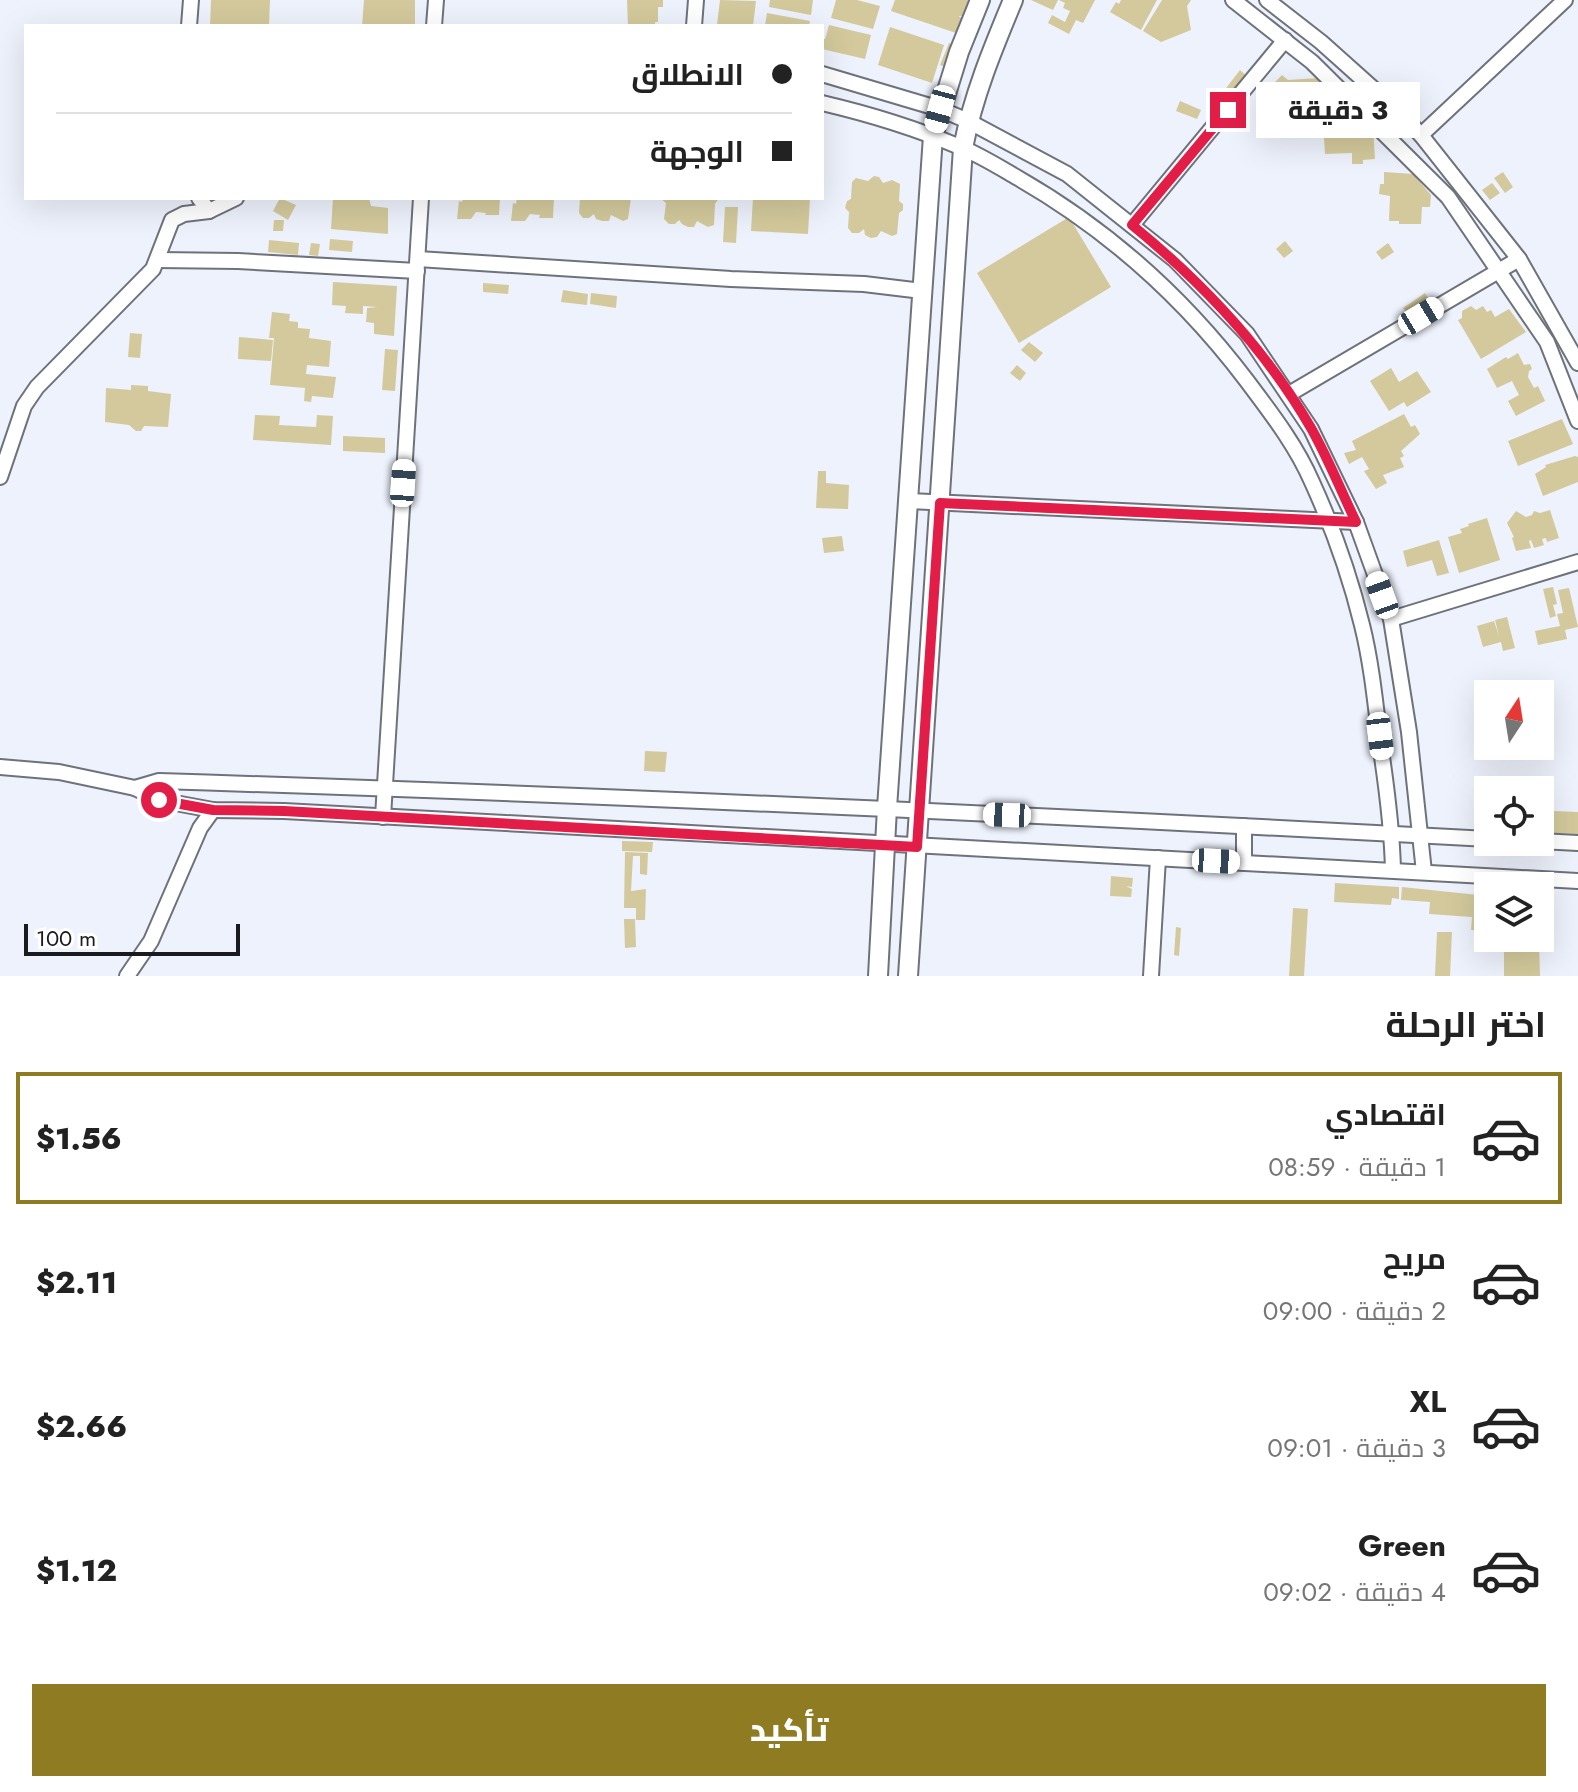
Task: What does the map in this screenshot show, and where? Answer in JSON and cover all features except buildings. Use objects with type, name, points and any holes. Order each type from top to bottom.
[{"type":"street","points":[[189,24],[191,0]]},
{"type":"street","points":[[434,24],[436,0]]},
{"type":"street","points":[[694,24],[696,0]]},
{"type":"street","points":[[878,976],[933,136],[980,0]]},
{"type":"street","points":[[908,976],[963,148],[968,121],[1013,0]]},
{"type":"street","points":[[1233,0],[1322,71],[1448,197],[1547,342],[1578,421]]},
{"type":"street","points":[[1267,0],[1321,42],[1421,135],[1519,259],[1578,363]]},
{"type":"street","points":[[1421,135],[1565,0]]},
{"type":"street","points":[[1132,225],[1285,40]]},
{"type":"street","points":[[824,75],[940,109],[1067,174],[1175,260],[1247,334],[1311,429],[1356,522],[1391,619],[1409,732],[1424,872]]},
{"type":"street","points":[[824,103],[876,116],[963,148],[1057,200],[1098,229],[1155,279],[1222,348],[1290,440],[1329,522],[1363,627],[1392,834],[1393,870]]},
{"type":"street","points":[[184,214],[191,200]]},
{"type":"street","points":[[201,200],[209,211]]},
{"type":"street","points":[[0,477],[24,406],[37,387],[147,277],[158,260],[168,224],[184,214],[209,211],[232,200]]},
{"type":"street","points":[[383,817],[421,200]]},
{"type":"street","points":[[1289,394],[1519,259]]},
{"type":"street","points":[[158,260],[417,265],[864,284],[922,291]]},
{"type":"street","points":[[909,501],[1356,522]]},
{"type":"street","points":[[1391,619],[1578,562]]},
{"type":"street","points":[[0,767],[59,772],[135,788],[159,800],[213,810],[1578,881]]},
{"type":"street","points":[[135,788],[159,781],[384,788],[887,808],[1474,838]]},
{"type":"street","points":[[127,976],[151,941],[200,828],[213,810]]},
{"type":"street","points":[[1244,826],[1244,863]]},
{"type":"street","points":[[1554,842],[1578,843]]},
{"type":"street","points":[[1151,976],[1158,858]]},
{"type":"route","points":[[159,800],[213,810],[284,811],[917,847],[940,503],[1356,522],[1311,429],[1247,334],[1175,260],[1132,225],[1228,110]]}]
